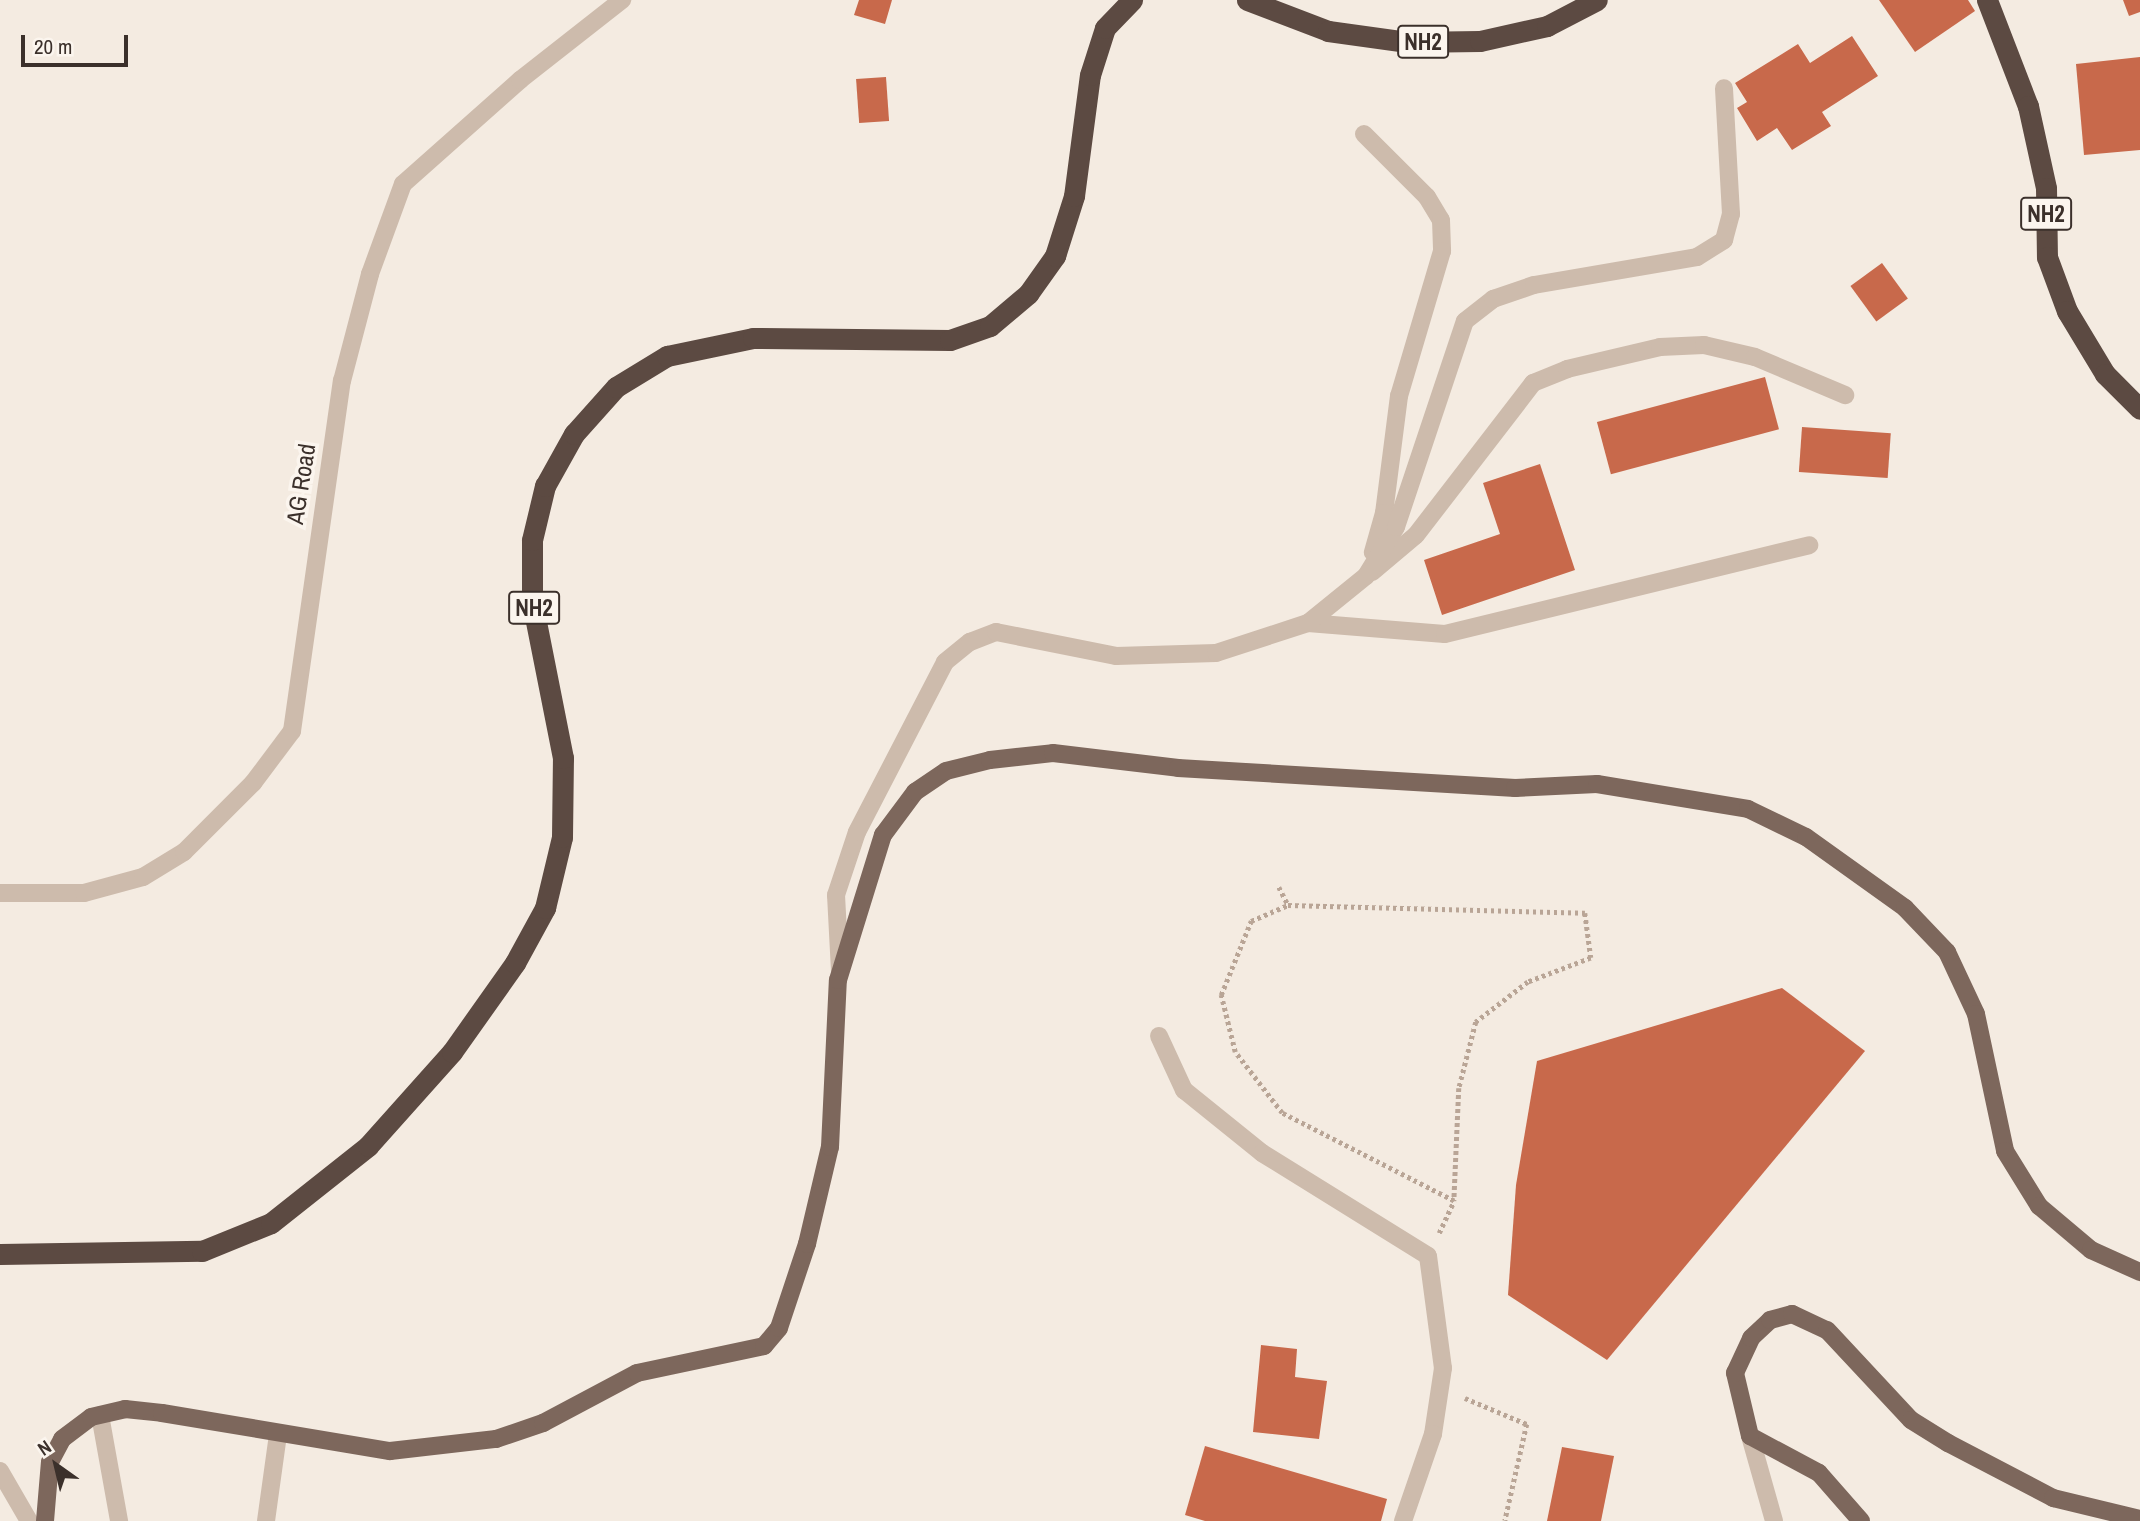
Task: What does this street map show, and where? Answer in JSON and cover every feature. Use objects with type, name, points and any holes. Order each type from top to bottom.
[{"type":"highway","name":"NH2","points":[[0,1254],[202,1251],[271,1223],[368,1146],[452,1052],[515,963],[545,908],[562,836],[563,758],[532,601],[532,540],[545,486],[575,434],[616,387],[667,356],[754,338],[950,340],[990,326],[1028,294],[1055,256],[1074,196],[1090,75],[1105,28],[1132,0]]},
{"type":"highway","name":"NH2","points":[[1247,0],[1328,31],[1407,42],[1480,41],[1548,26],[1597,0]]},
{"type":"highway","name":"NH2","points":[[1987,0],[2028,106],[2046,188],[2051,268],[2067,311],[2105,374],[2140,409]]},
{"type":"main road","points":[[45,1521],[50,1462],[62,1439],[100,1415],[125,1409],[162,1413],[278,1436],[390,1451],[496,1439],[543,1423],[637,1373],[764,1346],[779,1328],[807,1244],[830,1147],[840,971],[883,835],[915,792],[946,771],[990,760],[1052,753],[1178,768],[1502,787],[1597,784],[1748,809],[1806,836],[1905,908],[1947,952],[1976,1014],[2005,1151],[2039,1206],[2091,1250],[2140,1272]]},
{"type":"main road","points":[[1861,1521],[1819,1472],[1750,1436],[1735,1373],[1751,1338],[1770,1320],[1792,1314],[1827,1330],[1911,1420],[1948,1443],[2053,1498],[2140,1519]]},
{"type":"street","name":"AG Road","points":[[0,893],[84,893],[143,877],[184,852],[253,783],[292,731],[342,381],[370,274],[403,184],[520,79],[622,0]]},
{"type":"street","points":[[1366,576],[1396,527],[1465,321],[1493,299],[1534,285],[1684,260],[1724,240],[1731,214],[1724,88]]},
{"type":"street","points":[[1364,134],[1427,197],[1441,220],[1442,251],[1399,396],[1384,513],[1366,576]]},
{"type":"street","points":[[840,971],[836,895],[857,832],[945,662],[970,642],[996,632],[1116,656],[1216,653],[1308,623],[1416,535],[1533,383],[1567,369],[1660,347],[1704,345],[1755,357],[1845,395]]},
{"type":"street","points":[[1308,623],[1445,634],[1810,545]]},
{"type":"street","points":[[1159,1036],[1184,1090],[1262,1153],[1429,1256],[1440,1388],[1433,1434],[1403,1521]]},
{"type":"street","points":[[100,1415],[119,1521]]},
{"type":"street","points":[[266,1521],[278,1436]]},
{"type":"street","points":[[1750,1436],[1774,1521]]},
{"type":"street","points":[[0,1471],[29,1521]]},
{"type":"path","points":[[1279,887],[1289,905]]},
{"type":"path","points":[[1429,1256],[1454,1201],[1459,1088],[1476,1022],[1528,982],[1591,958],[1585,913],[1289,905],[1251,922],[1237,949],[1221,995],[1235,1052],[1282,1113],[1454,1201]]},
{"type":"path","points":[[1440,1388],[1527,1424],[1505,1521]]},
{"type":"building","points":[[859,0],[892,0],[885,24],[854,15]]},
{"type":"building","points":[[1879,0],[1968,0],[1975,11],[1915,52]]},
{"type":"building","points":[[2123,0],[2140,0],[2140,12],[2129,16]]},
{"type":"building","points":[[1852,36],[1878,76],[1822,112],[1831,126],[1792,150],[1777,128],[1757,141],[1737,108],[1747,102],[1735,83],[1798,44],[1810,63]]},
{"type":"building","points":[[2140,57],[2140,150],[2084,155],[2076,64]]},
{"type":"building","points":[[886,77],[889,121],[859,123],[856,79]]},
{"type":"building","points":[[1882,263],[1908,299],[1876,322],[1850,286]]},
{"type":"building","points":[[1765,377],[1779,429],[1611,474],[1597,422]]},
{"type":"building","points":[[1802,427],[1891,433],[1888,478],[1799,472]]},
{"type":"building","points":[[1540,464],[1575,570],[1442,615],[1424,560],[1500,534],[1483,483]]},
{"type":"building","points":[[1782,988],[1865,1051],[1607,1360],[1508,1295],[1516,1185],[1537,1061]]},
{"type":"building","points":[[1261,1345],[1297,1349],[1295,1377],[1327,1381],[1319,1439],[1253,1432]]},
{"type":"building","points":[[1205,1446],[1387,1499],[1381,1521],[1205,1521],[1185,1515]]},
{"type":"building","points":[[1562,1447],[1614,1456],[1601,1521],[1547,1521]]}]
